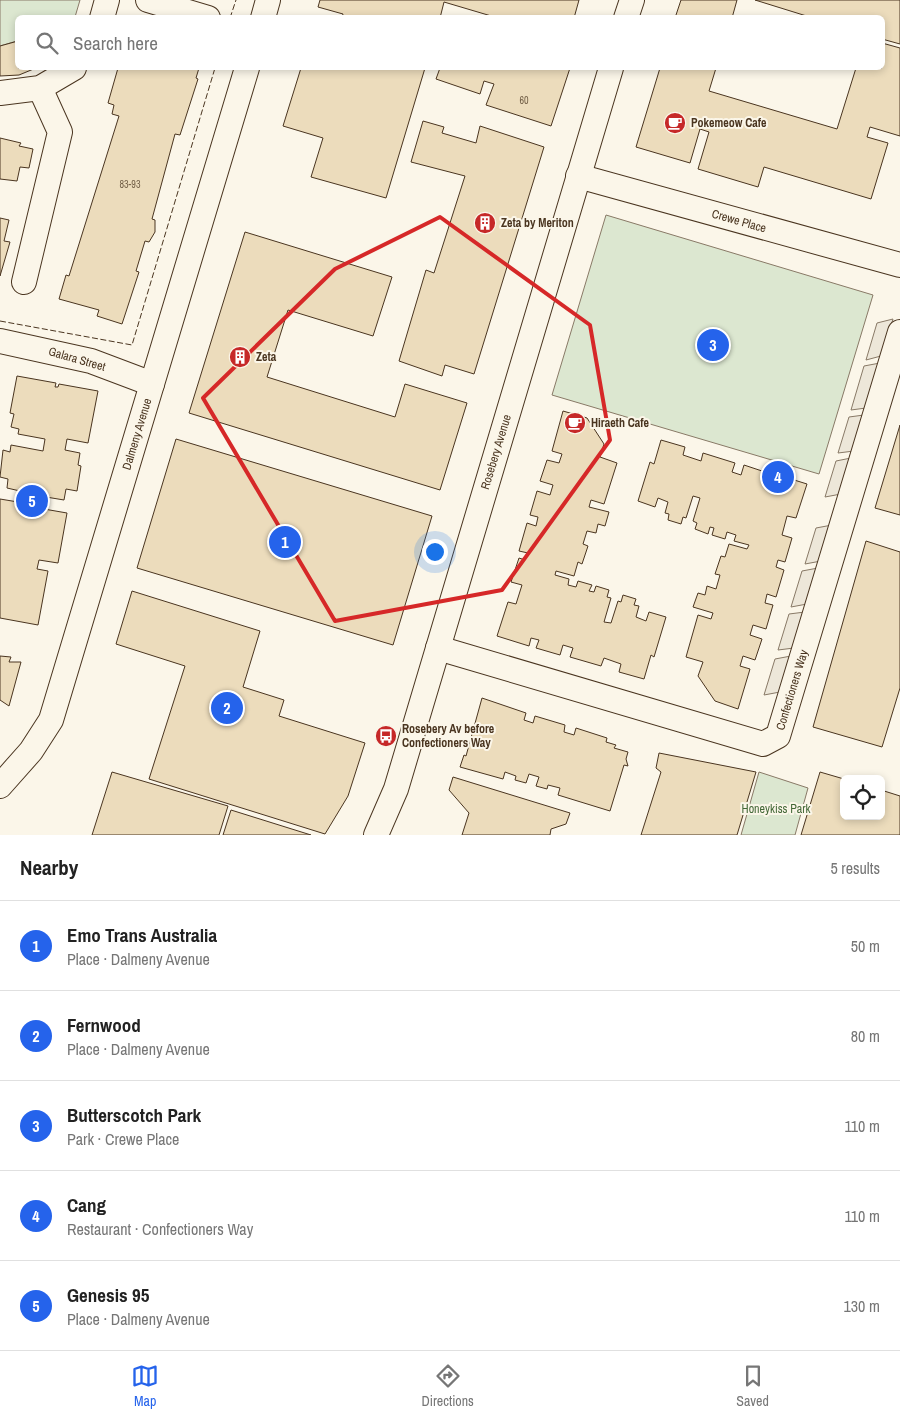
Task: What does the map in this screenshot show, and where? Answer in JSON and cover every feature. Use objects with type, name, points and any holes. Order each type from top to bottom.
[{"type":"street","points":[[148,0],[198,15]]},
{"type":"street","points":[[264,15],[268,0]]},
{"type":"street","points":[[627,15],[632,0]]},
{"type":"street","points":[[0,93],[40,88],[71,70]]},
{"type":"street","name":"Dalmeny Avenue","points":[[0,786],[31,751],[50,720],[246,70]]},
{"type":"street","name":"Rosebery Avenue","points":[[376,835],[396,789],[610,70]]},
{"type":"street","points":[[24,282],[60,132],[40,88]]},
{"type":"street","name":"Crewe Place","points":[[578,176],[900,265]]},
{"type":"street","name":"Confectioners Way","points":[[438,648],[763,744],[778,736],[900,332]]},
{"type":"street","name":"Galara Street","points":[[0,341],[91,361],[152,384]]},
{"type":"highlighted area","points":[[440,217],[590,325],[610,440],[502,590],[335,621],[203,398],[335,269]]},
{"type":"green space","points":[[0,0],[80,0],[76,15],[15,15],[15,42],[0,46]]},
{"type":"green space","points":[[606,215],[873,295],[819,474],[552,395]]},
{"type":"green space","name":"Honeykiss Park","points":[[759,772],[808,788],[795,835],[741,835]]},
{"type":"shaded area","points":[[893,319],[881,356],[866,360],[877,323]]},
{"type":"shaded area","points":[[880,363],[866,408],[851,410],[864,366]]},
{"type":"shaded area","points":[[864,415],[854,451],[838,453],[849,417]]},
{"type":"shaded area","points":[[851,458],[841,494],[825,497],[836,461]]},
{"type":"shaded area","points":[[832,525],[821,561],[805,564],[816,528]]},
{"type":"shaded area","points":[[818,568],[807,604],[791,607],[802,571]]},
{"type":"shaded area","points":[[805,612],[794,648],[778,650],[789,614]]},
{"type":"shaded area","points":[[791,656],[780,692],[764,695],[775,659]]},
{"type":"building","points":[[320,0],[579,0],[575,15],[488,15],[444,2],[441,15],[343,15],[318,7]]},
{"type":"building","points":[[681,0],[737,0],[733,15],[676,15]]},
{"type":"building","points":[[755,0],[900,0],[900,44],[885,40],[885,15],[803,15]]},
{"type":"building","points":[[15,42],[15,70],[31,70],[19,75],[0,76],[0,46]]},
{"type":"building","points":[[885,44],[900,48],[900,136],[870,127],[867,137],[888,143],[871,199],[764,167],[758,187],[698,169],[709,132],[700,129],[690,163],[636,147],[659,70],[715,70],[709,91],[837,129],[855,70],[885,70]]},
{"type":"building","points":[[117,70],[198,70],[196,78],[198,79],[180,135],[175,134],[152,219],[155,220],[155,232],[149,242],[145,241],[136,271],[139,272],[122,324],[97,316],[99,310],[59,299],[66,275],[69,276],[119,116],[112,114],[114,105],[108,103]]},
{"type":"building","points":[[300,70],[424,70],[386,198],[311,177],[323,138],[283,126]]},
{"type":"building","points":[[439,70],[569,70],[551,126],[486,105],[494,84],[484,81],[480,94],[436,79]]},
{"type":"building","name":"Zeta by Meriton","points":[[423,121],[444,127],[442,133],[476,143],[480,126],[544,147],[474,374],[445,365],[442,376],[399,361],[426,270],[434,273],[465,176],[411,162]]},
{"type":"building","points":[[0,138],[21,143],[19,146],[33,149],[29,168],[20,167],[17,181],[0,179]]},
{"type":"building","points":[[0,218],[9,220],[4,241],[10,242],[0,276]]},
{"type":"building","name":"Zeta","points":[[245,232],[392,277],[373,336],[288,310],[267,377],[395,417],[405,384],[467,403],[440,490],[189,413]]},
{"type":"building","points":[[17,376],[56,383],[55,387],[58,387],[59,384],[98,391],[88,443],[67,439],[65,450],[80,453],[78,465],[81,466],[77,491],[66,489],[64,500],[46,497],[44,509],[67,513],[58,563],[39,560],[37,569],[48,571],[38,625],[0,618],[0,499],[18,502],[20,491],[7,488],[8,479],[0,477],[3,450],[10,452],[11,445],[43,451],[45,439],[18,434],[19,429],[11,427],[14,414],[10,413]]},
{"type":"building","points":[[563,411],[587,418],[604,444],[600,457],[617,463],[604,504],[591,500],[589,507],[609,512],[605,526],[598,524],[596,533],[587,531],[583,544],[588,546],[582,564],[578,562],[574,576],[556,571],[555,575],[569,579],[568,585],[576,587],[578,581],[592,585],[589,591],[594,592],[596,586],[609,590],[607,597],[611,598],[604,622],[611,623],[618,601],[621,602],[623,595],[636,599],[634,605],[639,606],[636,617],[646,621],[649,612],[666,617],[654,657],[651,655],[644,679],[619,672],[621,664],[604,658],[601,666],[570,657],[573,648],[563,645],[560,655],[536,648],[539,640],[531,638],[529,646],[497,636],[508,602],[516,604],[522,585],[511,582],[519,558],[525,560],[528,553],[519,551],[527,523],[536,526],[538,517],[530,515],[537,491],[550,495],[553,485],[540,481],[547,460],[559,463],[562,454],[552,451]]},
{"type":"building","points":[[900,425],[900,515],[875,508]]},
{"type":"building","points":[[176,439],[432,516],[393,645],[137,568]]},
{"type":"building","points":[[661,440],[685,447],[683,455],[701,461],[703,453],[735,463],[732,472],[741,475],[744,465],[768,473],[766,480],[773,482],[775,474],[807,484],[796,518],[787,516],[782,535],[792,538],[785,562],[778,560],[776,567],[784,570],[776,597],[767,594],[765,603],[773,605],[766,629],[753,625],[750,635],[762,639],[755,660],[743,656],[740,666],[750,669],[738,709],[715,701],[698,676],[703,662],[686,657],[698,615],[711,619],[713,613],[693,607],[698,593],[705,595],[707,586],[716,589],[720,575],[715,574],[721,556],[725,557],[729,544],[747,549],[749,545],[734,541],[736,535],[727,532],[725,539],[712,535],[714,528],[710,527],[708,534],[695,529],[697,523],[693,521],[700,498],[693,496],[686,518],[683,517],[681,524],[668,520],[669,514],[665,513],[668,502],[658,498],[655,507],[638,501],[650,462],[654,464]]},
{"type":"building","points":[[866,541],[900,552],[900,688],[882,747],[813,727]]},
{"type":"building","points":[[132,591],[260,631],[243,687],[284,700],[279,716],[365,743],[348,796],[325,834],[149,779],[185,666],[116,644]]},
{"type":"building","points":[[0,656],[11,657],[9,662],[21,662],[9,706],[0,700]]},
{"type":"building","points":[[482,698],[526,713],[524,720],[533,723],[535,716],[565,725],[564,732],[574,735],[576,728],[607,738],[606,742],[616,745],[614,748],[628,752],[626,759],[628,766],[624,765],[610,811],[558,795],[560,788],[548,785],[547,789],[536,786],[539,777],[529,774],[526,783],[515,780],[516,776],[505,772],[503,779],[460,767],[464,755],[466,756]]},
{"type":"building","points":[[659,753],[756,772],[737,835],[641,835],[661,772],[656,768]]},
{"type":"building","points":[[112,772],[228,806],[219,835],[92,835]]},
{"type":"building","points":[[820,772],[840,778],[840,820],[885,820],[885,791],[900,796],[900,835],[801,835]]},
{"type":"building","points":[[453,777],[570,813],[566,824],[551,829],[550,835],[462,835],[469,813],[449,790]]},
{"type":"building","points":[[231,810],[311,835],[223,835]]},
{"type":"fence","points":[[231,15],[236,0]]},
{"type":"fence","points":[[0,321],[132,345],[214,70]]},
{"type":"place","name":"Pokemeow Cafe","points":[[675,123]]},
{"type":"place","name":"Zeta by Meriton","points":[[485,223]]},
{"type":"place","name":"Butterscotch Park","points":[[713,345]]},
{"type":"place","name":"Zeta","points":[[240,357]]},
{"type":"place","name":"Hiraeth Cafe","points":[[575,423]]},
{"type":"place","name":"Cang","points":[[778,477]]},
{"type":"place","name":"Genesis 95","points":[[32,501]]},
{"type":"place","name":"Emo Trans Australia","points":[[285,542]]},
{"type":"place","name":"Fernwood","points":[[227,708]]},
{"type":"place","name":"Rosebery Av before Confectioners Way","points":[[386,736]]}]
